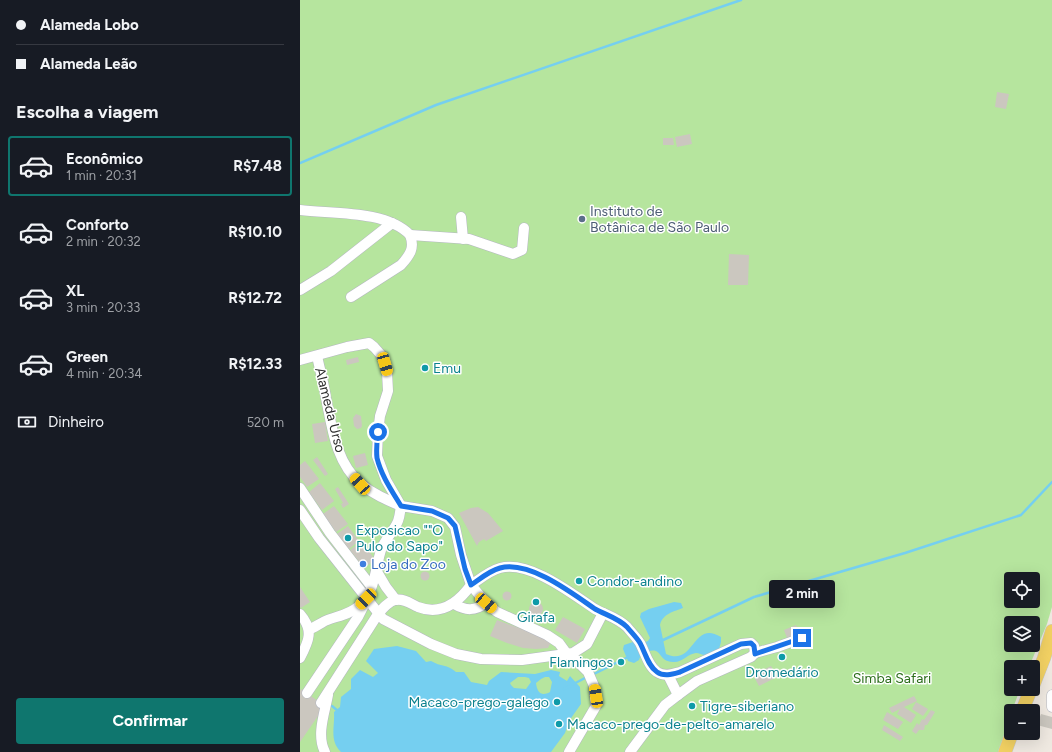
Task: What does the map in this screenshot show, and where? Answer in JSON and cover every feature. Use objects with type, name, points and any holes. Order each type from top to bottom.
[{"type":"main road","points":[[1040,668],[1052,632]]},
{"type":"main road","points":[[1005,752],[1009,740]]},
{"type":"lane","points":[[300,210],[363,215],[392,224],[410,235],[413,246],[406,260],[350,296]]},
{"type":"lane","points":[[461,217],[463,239]]},
{"type":"lane","points":[[300,290],[331,271],[392,224]]},
{"type":"lane","points":[[410,235],[469,239],[513,254],[522,250],[524,228]]},
{"type":"lane","points":[[300,360],[347,347],[369,343],[382,356],[387,372],[388,392],[380,416],[377,456],[386,480],[401,506],[398,521],[383,546],[371,586],[358,617],[306,693]]},
{"type":"lane","name":"Alameda Urso","points":[[316,356],[336,442],[341,457],[360,484],[401,506]]},
{"type":"lane","points":[[300,488],[330,533],[371,586]]},
{"type":"lane","points":[[401,506],[432,511],[448,518],[455,526],[465,569],[471,585],[486,603],[497,612],[547,635],[560,643],[567,654],[575,659],[588,672],[594,686],[596,706],[569,752]]},
{"type":"lane","points":[[300,510],[319,538],[383,619],[388,623],[431,644],[456,654],[481,659],[522,660],[567,654],[578,650],[587,644],[603,613]]},
{"type":"lane","points":[[321,703],[378,614],[389,603],[396,600],[408,602],[420,608],[438,610],[454,604],[471,585],[485,575],[500,568],[514,567],[529,570],[573,593],[603,613],[620,621],[637,639],[655,671],[662,674],[668,675],[680,672],[741,644],[751,643],[754,646],[755,654]]},
{"type":"lane","points":[[376,570],[396,600]]},
{"type":"lane","points":[[300,658],[308,640],[303,622],[326,621],[342,616],[359,606],[366,599]]},
{"type":"lane","points":[[454,604],[460,607],[473,609],[486,603]]},
{"type":"lane","points":[[630,752],[665,705],[697,680],[755,654],[802,638]]},
{"type":"lane","points":[[668,675],[678,695]]},
{"type":"lane","points":[[325,752],[322,743],[322,734],[328,691]]},
{"type":"lane","points":[[1052,695],[1052,708]]},
{"type":"green space","name":"Simba Safari","points":[[300,0],[1052,0],[1052,607],[1040,641],[1040,616],[1004,616],[1004,652],[1035,652],[1032,660],[1004,660],[1004,696],[1017,696],[1015,704],[1004,704],[1004,736],[998,752],[300,752]]},
{"type":"water","points":[[674,602],[681,603],[683,608],[663,618],[660,625],[666,654],[676,656],[683,654],[698,638],[704,634],[712,633],[721,637],[719,649],[707,655],[697,653],[693,654],[676,662],[667,661],[654,650],[641,654],[639,660],[634,663],[628,661],[623,649],[624,645],[633,642],[638,645],[648,641],[650,638],[640,617],[641,613],[649,609]]},
{"type":"water","points":[[397,646],[416,651],[426,662],[431,661],[450,668],[456,672],[464,672],[471,682],[487,685],[489,681],[501,672],[535,674],[551,670],[560,672],[559,676],[567,681],[570,676],[580,687],[581,704],[569,721],[565,733],[551,752],[341,752],[335,743],[333,733],[334,712],[340,707],[341,697],[351,689],[351,679],[360,670],[373,677],[378,673],[366,661],[374,649]],"holes":[[[518,677],[529,678],[531,682],[526,689],[514,688],[511,685],[510,683]],[[545,677],[549,677],[552,682],[550,692],[542,694],[538,691],[536,683]]]},
{"type":"building","points":[[997,92],[1009,94],[1006,109],[995,107]]},
{"type":"building","points":[[690,134],[692,144],[677,147],[675,137]]},
{"type":"building","points":[[663,138],[673,138],[674,145],[663,145]]},
{"type":"building","points":[[729,254],[749,255],[748,285],[728,285]]},
{"type":"building","points":[[358,357],[359,362],[347,365],[346,360]]},
{"type":"building","points":[[356,414],[361,416],[362,426],[361,428],[357,429],[354,426],[353,418]]},
{"type":"building","points":[[325,422],[328,441],[315,443],[312,424]]},
{"type":"building","points":[[365,453],[368,465],[356,468],[353,456]]},
{"type":"building","points":[[317,457],[328,474],[325,476],[313,460]]},
{"type":"building","points":[[305,461],[319,479],[307,487],[300,477],[300,465]]},
{"type":"building","points":[[320,483],[334,501],[322,510],[309,492]]},
{"type":"building","points":[[338,487],[349,504],[343,508],[341,504],[343,503],[335,489]]},
{"type":"building","points":[[334,506],[348,524],[336,532],[323,514]]},
{"type":"building","points":[[478,507],[488,513],[503,531],[486,541],[484,539],[479,542],[477,546],[459,513]]},
{"type":"building","name":"Exposicao \"\"O Pulo do Sapo\"","points":[[348,526],[359,541],[349,549],[337,534]]},
{"type":"building","points":[[362,541],[375,560],[364,568],[350,550]]},
{"type":"building","points":[[425,571],[430,576],[425,581],[420,576]]},
{"type":"building","points":[[300,587],[310,602],[301,608],[300,607]]},
{"type":"building","points":[[507,591],[512,596],[507,601],[502,596]]},
{"type":"building","points":[[536,602],[541,604],[543,609],[541,614],[536,616],[531,614],[529,609],[531,604]]},
{"type":"building","points":[[563,617],[585,629],[577,643],[555,630]]},
{"type":"building","points":[[497,620],[552,640],[548,648],[536,649],[523,648],[507,643],[490,636]]},
{"type":"building","points":[[796,625],[799,633],[787,638],[784,630]]},
{"type":"building","points":[[771,666],[777,677],[759,686],[753,675]]},
{"type":"building","points":[[301,689],[325,706],[300,742],[300,691]]},
{"type":"building","points":[[914,696],[917,701],[904,707],[916,715],[911,723],[897,714],[900,709],[892,713],[889,708]]},
{"type":"building","points":[[916,702],[928,709],[923,716],[912,709]]},
{"type":"building","points":[[931,710],[935,712],[927,725],[925,725],[924,730],[919,730],[916,734],[912,731],[917,723],[919,725],[922,719],[924,720]]},
{"type":"building","points":[[887,712],[903,722],[898,729],[883,720]]},
{"type":"building","points":[[1041,714],[1052,717],[1052,729],[1040,726]]},
{"type":"building","points":[[884,725],[903,737],[900,741],[882,730]]},
{"type":"waterway","points":[[300,163],[436,105],[741,0]]},
{"type":"waterway","points":[[661,641],[754,597],[905,553],[1021,515],[1052,482]]},
{"type":"waterway","points":[[594,674],[630,656]]},
{"type":"waterway","points":[[564,689],[585,678]]},
{"type":"waterway","points":[[332,706],[338,711]]},
{"type":"place","name":"Instituto de Botânica de São Paulo","points":[[582,219]]},
{"type":"place","name":"Emu","points":[[425,368]]},
{"type":"place","name":"Exposicao \"\"O Pulo do Sapo\"","points":[[348,538]]},
{"type":"place","name":"Loja do Zoo","points":[[363,564]]},
{"type":"place","name":"Condor-andino","points":[[579,581]]},
{"type":"place","name":"Girafa","points":[[536,602]]},
{"type":"place","name":"Dromedário","points":[[782,657]]},
{"type":"place","name":"Flamingos","points":[[621,662]]},
{"type":"place","name":"Macaco-prego-galego","points":[[557,702]]},
{"type":"place","name":"Tigre-siberiano","points":[[692,706]]},
{"type":"place","name":"Macaco-prego-de-pelto-amarelo","points":[[559,724]]},
{"type":"route","points":[[378,432],[377,456],[379,465],[392,492],[401,506],[432,511],[448,518],[455,526],[461,555],[471,585],[485,575],[500,568],[514,567],[529,570],[573,593],[596,610],[620,621],[640,642],[655,671],[668,675],[680,672],[741,644],[751,643],[754,646],[755,654],[802,638]]}]
